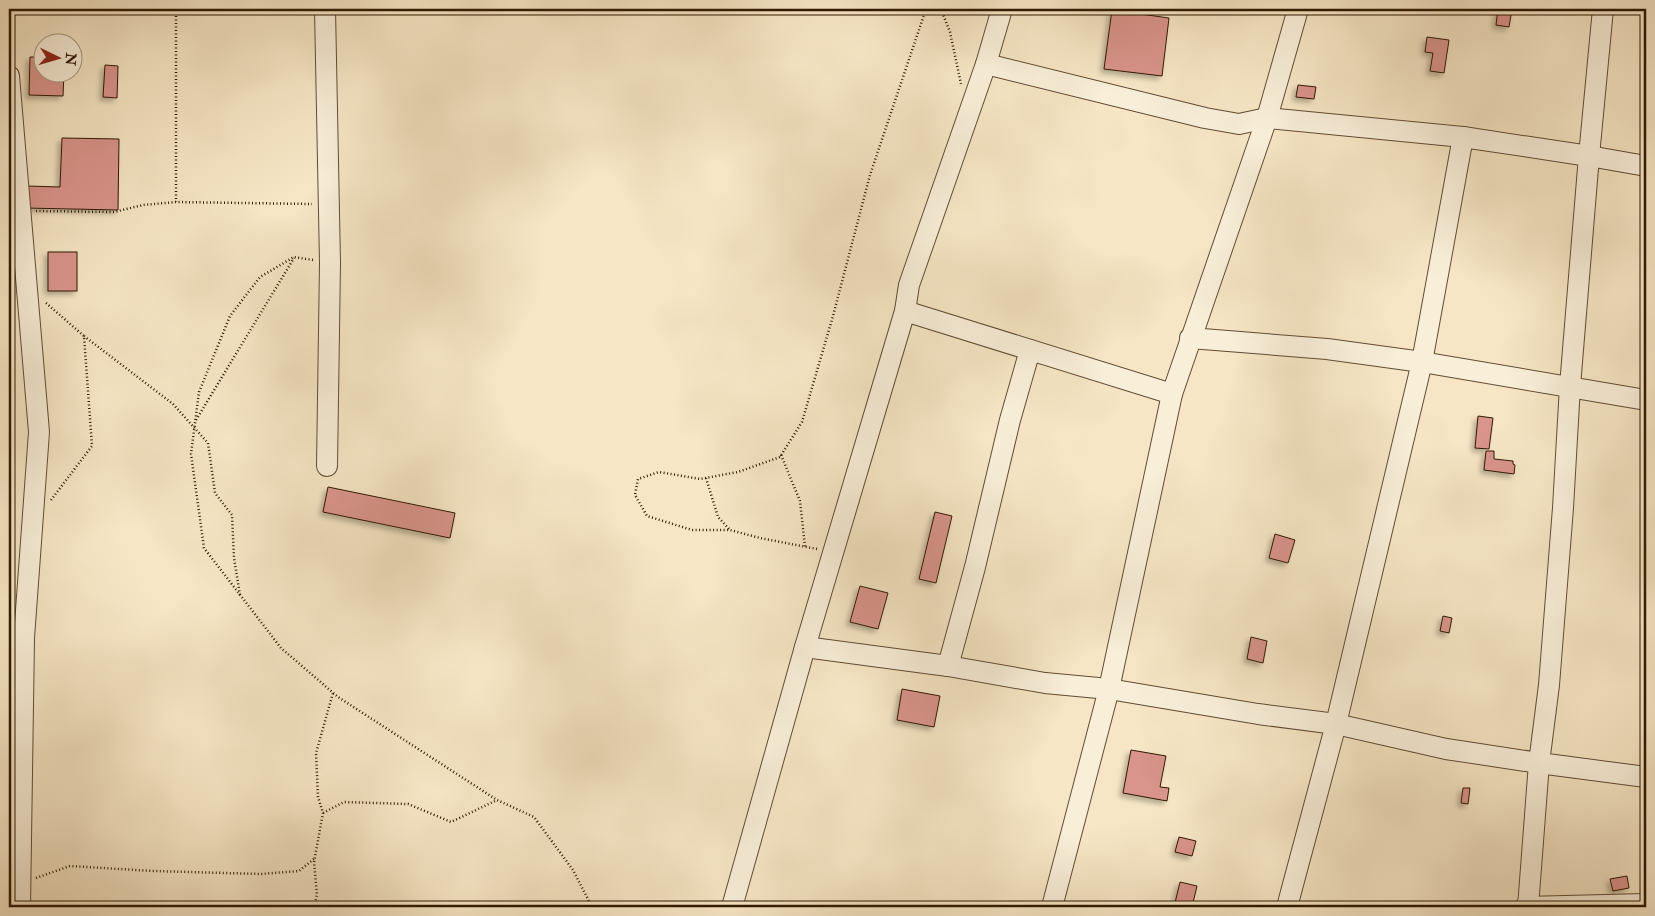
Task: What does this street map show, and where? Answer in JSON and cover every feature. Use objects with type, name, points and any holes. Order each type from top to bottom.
[{"type":"street","points":[[325,9],[330,263],[327,466]]},
{"type":"street","points":[[732,907],[905,311],[909,285],[986,64],[1002,9]]},
{"type":"street","points":[[1052,907],[1108,689],[1172,394],[1267,118],[1298,9]]},
{"type":"street","points":[[1603,9],[1570,386],[1564,508],[1551,665],[1527,907],[1646,904]]},
{"type":"street","points":[[986,64],[1205,118],[1239,124],[1267,118],[1463,137],[1646,166]]},
{"type":"street","points":[[9,76],[39,432],[24,638],[20,907]]},
{"type":"street","points":[[1287,907],[1336,724],[1422,362],[1463,137]]},
{"type":"street","points":[[905,311],[1172,394]]},
{"type":"street","points":[[1190,338],[1327,349],[1422,362],[1646,400]]},
{"type":"street","points":[[948,666],[973,576],[1008,429],[1030,350]]},
{"type":"street","points":[[806,647],[948,666],[1035,681],[1108,689],[1258,714],[1336,724],[1446,749],[1646,777]]},
{"type":"path","points":[[176,9],[176,202]]},
{"type":"path","points":[[834,552],[760,538],[730,530],[692,530],[647,516],[635,495],[638,479],[659,472],[700,479],[738,472],[780,457],[802,422],[833,316],[870,175],[926,9]]},
{"type":"path","points":[[941,9],[950,32],[962,89]]},
{"type":"path","points":[[21,211],[114,212],[143,205],[176,202],[328,204]]},
{"type":"path","points":[[195,422],[294,257],[260,278],[230,316],[200,392],[195,422],[194,428],[191,454],[204,548],[281,648],[333,693],[497,800],[534,817],[573,870],[592,907]]},
{"type":"path","points":[[27,288],[84,336],[173,404],[208,443],[215,493],[232,515],[234,558],[241,596]]},
{"type":"path","points":[[50,501],[92,446],[84,336]]},
{"type":"path","points":[[781,455],[800,501],[805,546]]},
{"type":"path","points":[[706,478],[718,517],[730,530]]},
{"type":"path","points":[[314,907],[317,895],[315,858],[323,813],[318,797],[316,754],[333,693]]},
{"type":"path","points":[[323,813],[344,802],[408,804],[450,822],[497,800]]},
{"type":"path","points":[[21,883],[70,866],[153,872],[261,874],[299,871],[315,858]]},
{"type":"building","points":[[1498,9],[1512,9],[1509,27],[1496,25]]},
{"type":"building","points":[[1112,10],[1169,18],[1162,76],[1104,69]]},
{"type":"building","points":[[1427,37],[1449,40],[1444,73],[1430,71],[1433,53],[1425,52]]},
{"type":"building","points":[[30,57],[32,57],[32,82],[64,82],[63,96],[29,95]]},
{"type":"building","points":[[105,65],[118,66],[117,98],[103,97]]},
{"type":"building","points":[[1298,85],[1316,87],[1314,99],[1296,97]]},
{"type":"building","points":[[62,138],[119,139],[118,210],[25,208],[26,186],[60,187]]},
{"type":"building","points":[[48,252],[77,252],[77,291],[48,291]]},
{"type":"building","points":[[1478,416],[1493,418],[1489,449],[1475,448]]},
{"type":"building","points":[[1486,451],[1494,451],[1494,459],[1513,461],[1515,465],[1514,474],[1484,470]]},
{"type":"building","points":[[328,487],[455,513],[450,538],[323,512]]},
{"type":"building","points":[[935,512],[952,516],[936,583],[919,579]]},
{"type":"building","points":[[1275,534],[1295,540],[1288,563],[1269,558]]},
{"type":"building","points":[[860,586],[888,593],[878,629],[850,622]]},
{"type":"building","points":[[1443,616],[1452,618],[1449,633],[1440,631]]},
{"type":"building","points":[[1251,637],[1267,641],[1263,663],[1247,659]]},
{"type":"building","points":[[902,689],[940,696],[934,727],[897,720]]},
{"type":"building","points":[[1131,750],[1166,756],[1160,787],[1169,788],[1167,801],[1123,793]]},
{"type":"building","points":[[1463,788],[1470,788],[1468,804],[1461,803]]},
{"type":"building","points":[[1179,837],[1196,841],[1192,856],[1175,852]]},
{"type":"building","points":[[1627,876],[1629,888],[1613,891],[1610,879]]},
{"type":"building","points":[[1180,882],[1197,886],[1192,907],[1174,907]]}]
